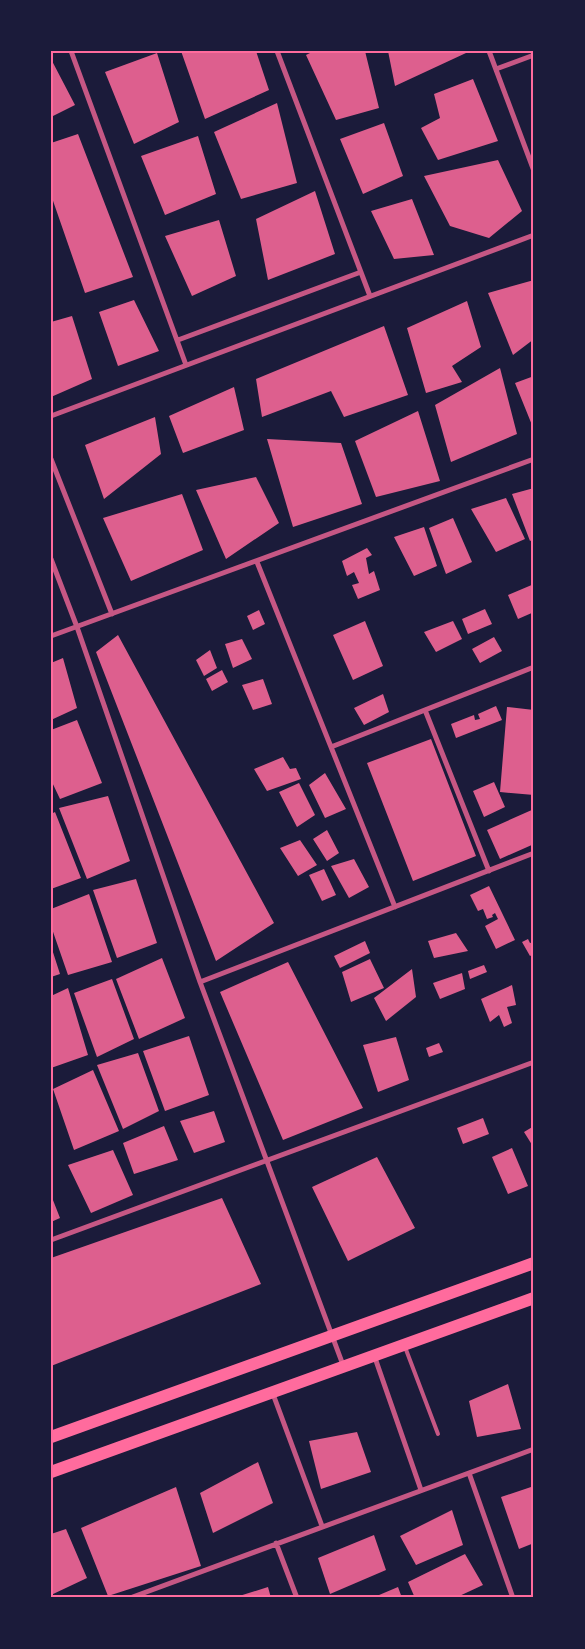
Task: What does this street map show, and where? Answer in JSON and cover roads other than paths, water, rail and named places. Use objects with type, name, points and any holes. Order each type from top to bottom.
[{"type":"main road","points":[[51,1437],[534,1263]]},
{"type":"main road","points":[[51,1472],[534,1298]]},
{"type":"street","points":[[71,51],[186,365]]},
{"type":"street","points":[[277,51],[370,296]]},
{"type":"street","points":[[489,51],[534,172]]},
{"type":"street","points":[[496,69],[534,55]]},
{"type":"street","points":[[51,416],[534,235]]},
{"type":"street","points":[[178,340],[361,272]]},
{"type":"street","points":[[51,459],[112,614]]},
{"type":"street","points":[[51,636],[534,459]]},
{"type":"street","points":[[51,559],[200,982],[343,1366]]},
{"type":"street","points":[[257,562],[394,907]]},
{"type":"street","points":[[331,747],[534,668]]},
{"type":"street","points":[[425,710],[488,871]]},
{"type":"street","points":[[200,982],[534,854]]},
{"type":"street","points":[[51,1240],[534,1062]]},
{"type":"street","points":[[374,1355],[421,1490]]},
{"type":"street","points":[[272,1391],[322,1526]]},
{"type":"street","points":[[130,1598],[534,1449]]},
{"type":"street","points":[[469,1473],[513,1598]]},
{"type":"street","points":[[276,1543],[296,1598]]},
{"type":"lane","points":[[404,1344],[438,1434]]}]
